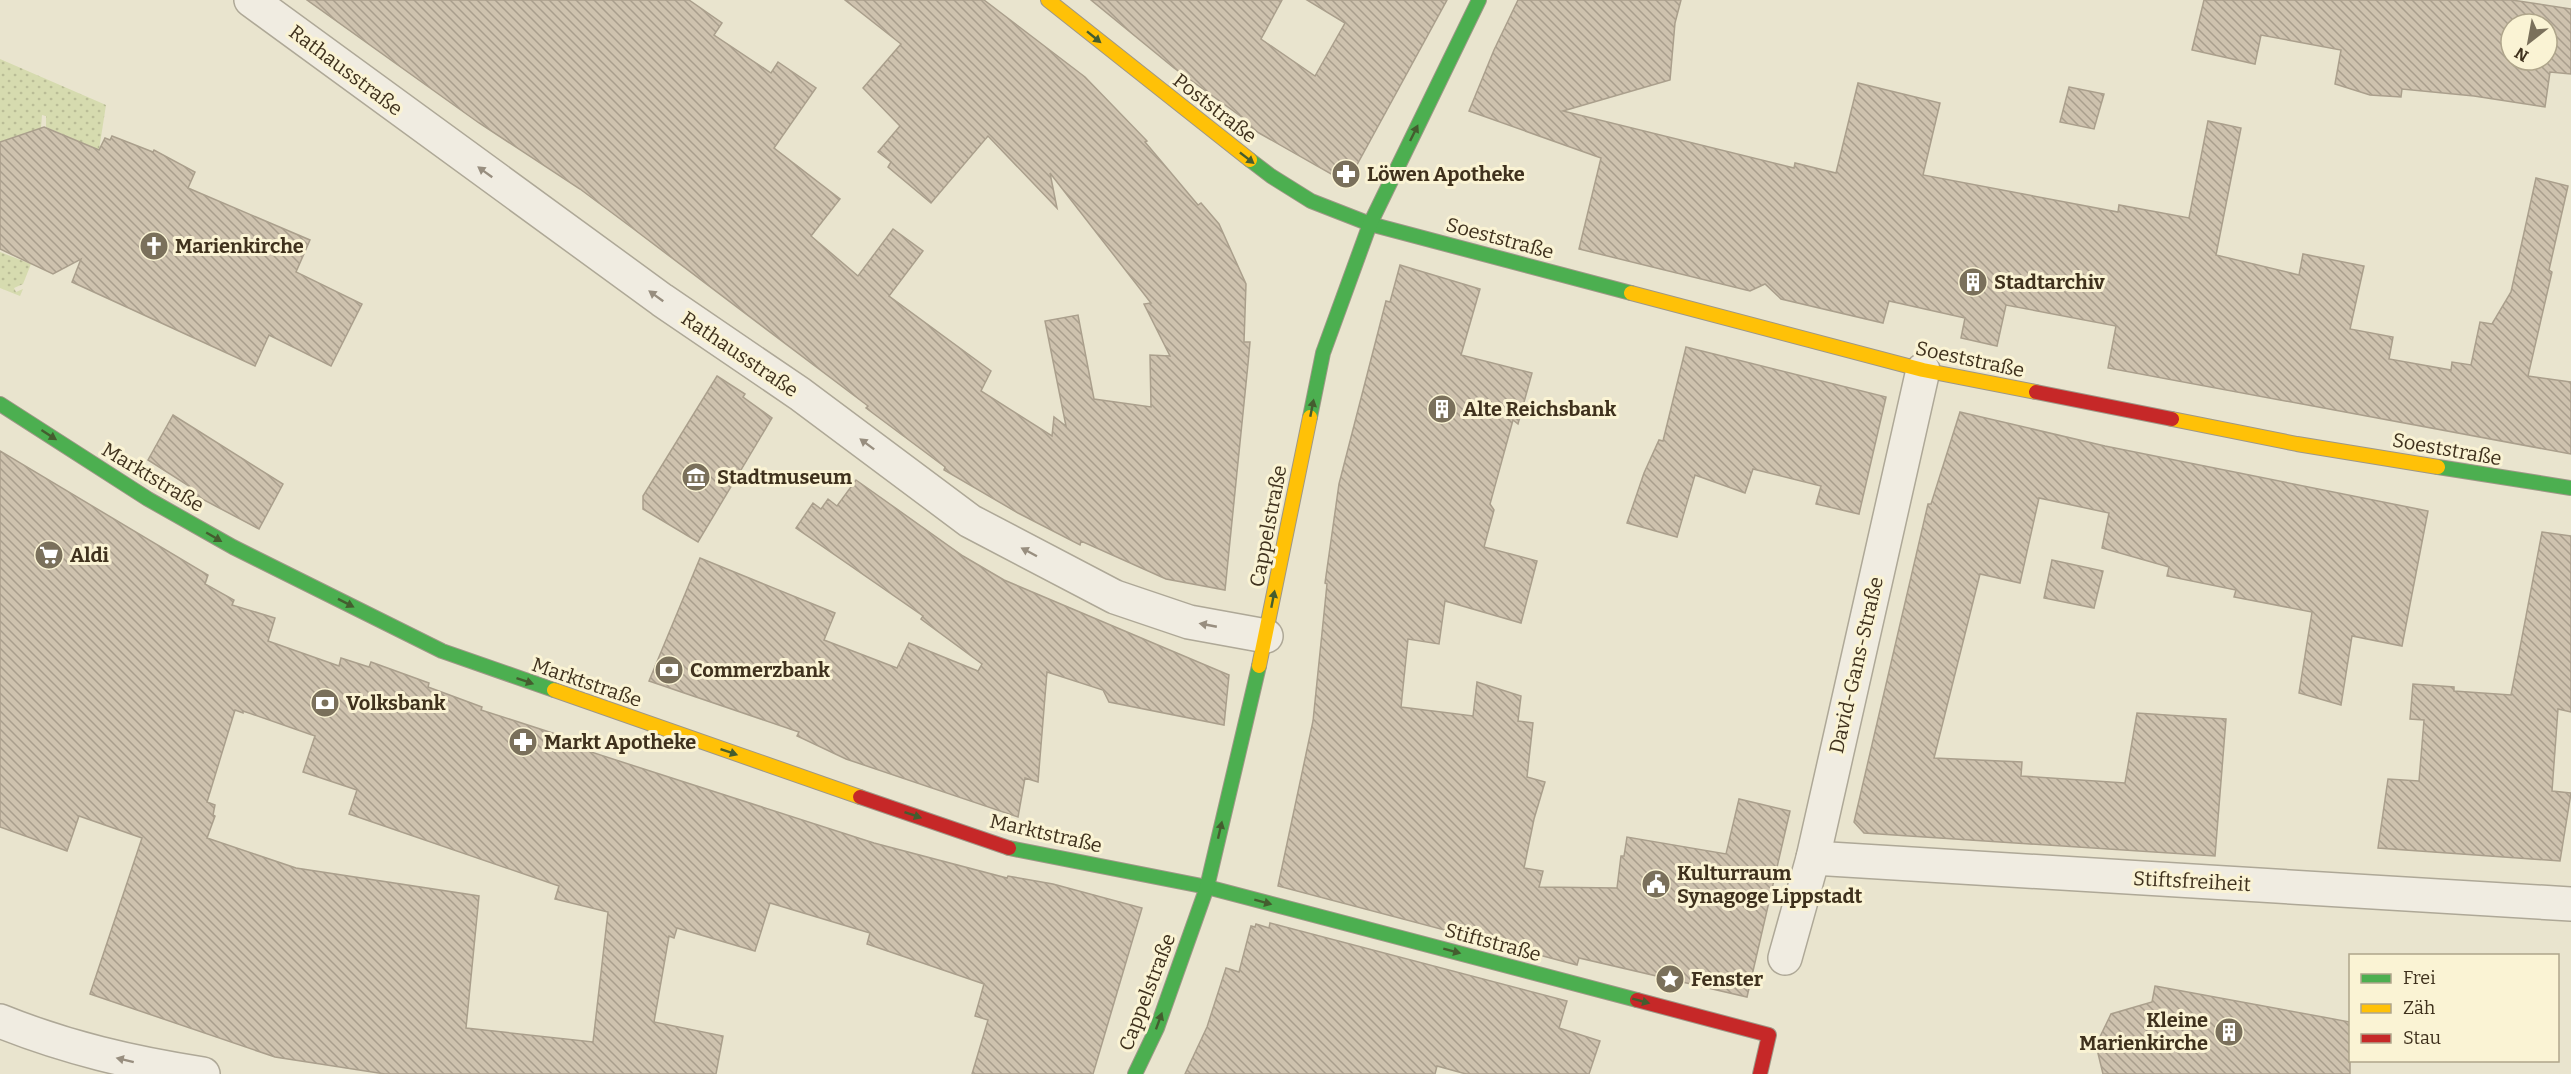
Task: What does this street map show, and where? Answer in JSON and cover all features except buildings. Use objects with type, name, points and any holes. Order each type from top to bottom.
[{"type":"street","name":"Rathausstraße","points":[[251,0],[662,300],[807,400],[970,521],[1115,597],[1189,622],[1266,636]]},
{"type":"street","name":"Poststraße","points":[[1048,0],[1271,176],[1311,201],[1370,224]]},
{"type":"street","name":"Cappelstraße","points":[[1135,1074],[1157,1028],[1207,887],[1266,636],[1323,353],[1370,224],[1479,0]]},
{"type":"street","name":"Soeststraße","points":[[1370,224],[1923,370],[2297,444],[2571,488]]},
{"type":"street","name":"David-Gans-Straße","points":[[1785,958],[1813,858],[1923,370]]},
{"type":"street","name":"Marktstraße","points":[[0,404],[148,499],[213,536],[442,651],[1004,847],[1207,887]]},
{"type":"street","name":"Stiftsfreiheit","points":[[1813,858],[2571,904]]},
{"type":"street","name":"Stiftstraße","points":[[1207,887],[1768,1035],[1760,1074]]},
{"type":"street","points":[[0,1021],[46,1040],[138,1064],[204,1074]]},
{"type":"green space","points":[[0,59],[106,105],[99,150],[46,127],[46,116],[42,115],[41,128],[0,142]]},
{"type":"green space","points":[[0,252],[31,264],[23,284],[14,288],[16,292],[23,289],[20,296],[0,288]]},
{"type":"traffic: fast","points":[[1310,417],[1323,353],[1370,224],[1479,0]]},
{"type":"traffic: fast","points":[[1250,160],[1311,201],[1370,224],[1631,293]]},
{"type":"traffic: fast","points":[[0,404],[148,499],[233,547],[442,651],[554,690]]},
{"type":"traffic: fast","points":[[2438,467],[2571,488]]},
{"type":"traffic: fast","points":[[1135,1074],[1157,1028],[1207,887],[1259,666]]},
{"type":"traffic: fast","points":[[1009,848],[1207,887],[1637,1000]]},
{"type":"traffic: slow","points":[[1048,0],[1250,160]]},
{"type":"traffic: slow","points":[[1631,293],[1923,370],[2036,392]]},
{"type":"traffic: slow","points":[[1259,666],[1310,417]]},
{"type":"traffic: slow","points":[[2172,419],[2297,444],[2438,467]]},
{"type":"traffic: slow","points":[[554,690],[860,797]]},
{"type":"traffic: jam","points":[[2036,392],[2172,419]]},
{"type":"traffic: jam","points":[[860,797],[1009,848]]},
{"type":"traffic: jam","points":[[1637,1000],[1769,1035],[1760,1074]]},
{"type":"place","name":"Löwen Apotheke","points":[[1346,174]]},
{"type":"place","name":"Marienkirche","points":[[154,246]]},
{"type":"place","name":"Stadtarchiv","points":[[1973,282]]},
{"type":"place","name":"Alte Reichsbank","points":[[1442,409]]},
{"type":"place","name":"Stadtmuseum","points":[[696,477]]},
{"type":"place","name":"Aldi","points":[[49,555]]},
{"type":"place","name":"Commerzbank","points":[[669,670]]},
{"type":"place","name":"Volksbank","points":[[325,703]]},
{"type":"place","name":"Markt Apotheke","points":[[523,742]]},
{"type":"place","name":"Kulturraum Synagoge Lippstadt","points":[[1656,884]]},
{"type":"place","name":"Fenster","points":[[1670,979]]},
{"type":"place","name":"Kleine Marienkirche","points":[[2229,1032]]}]
